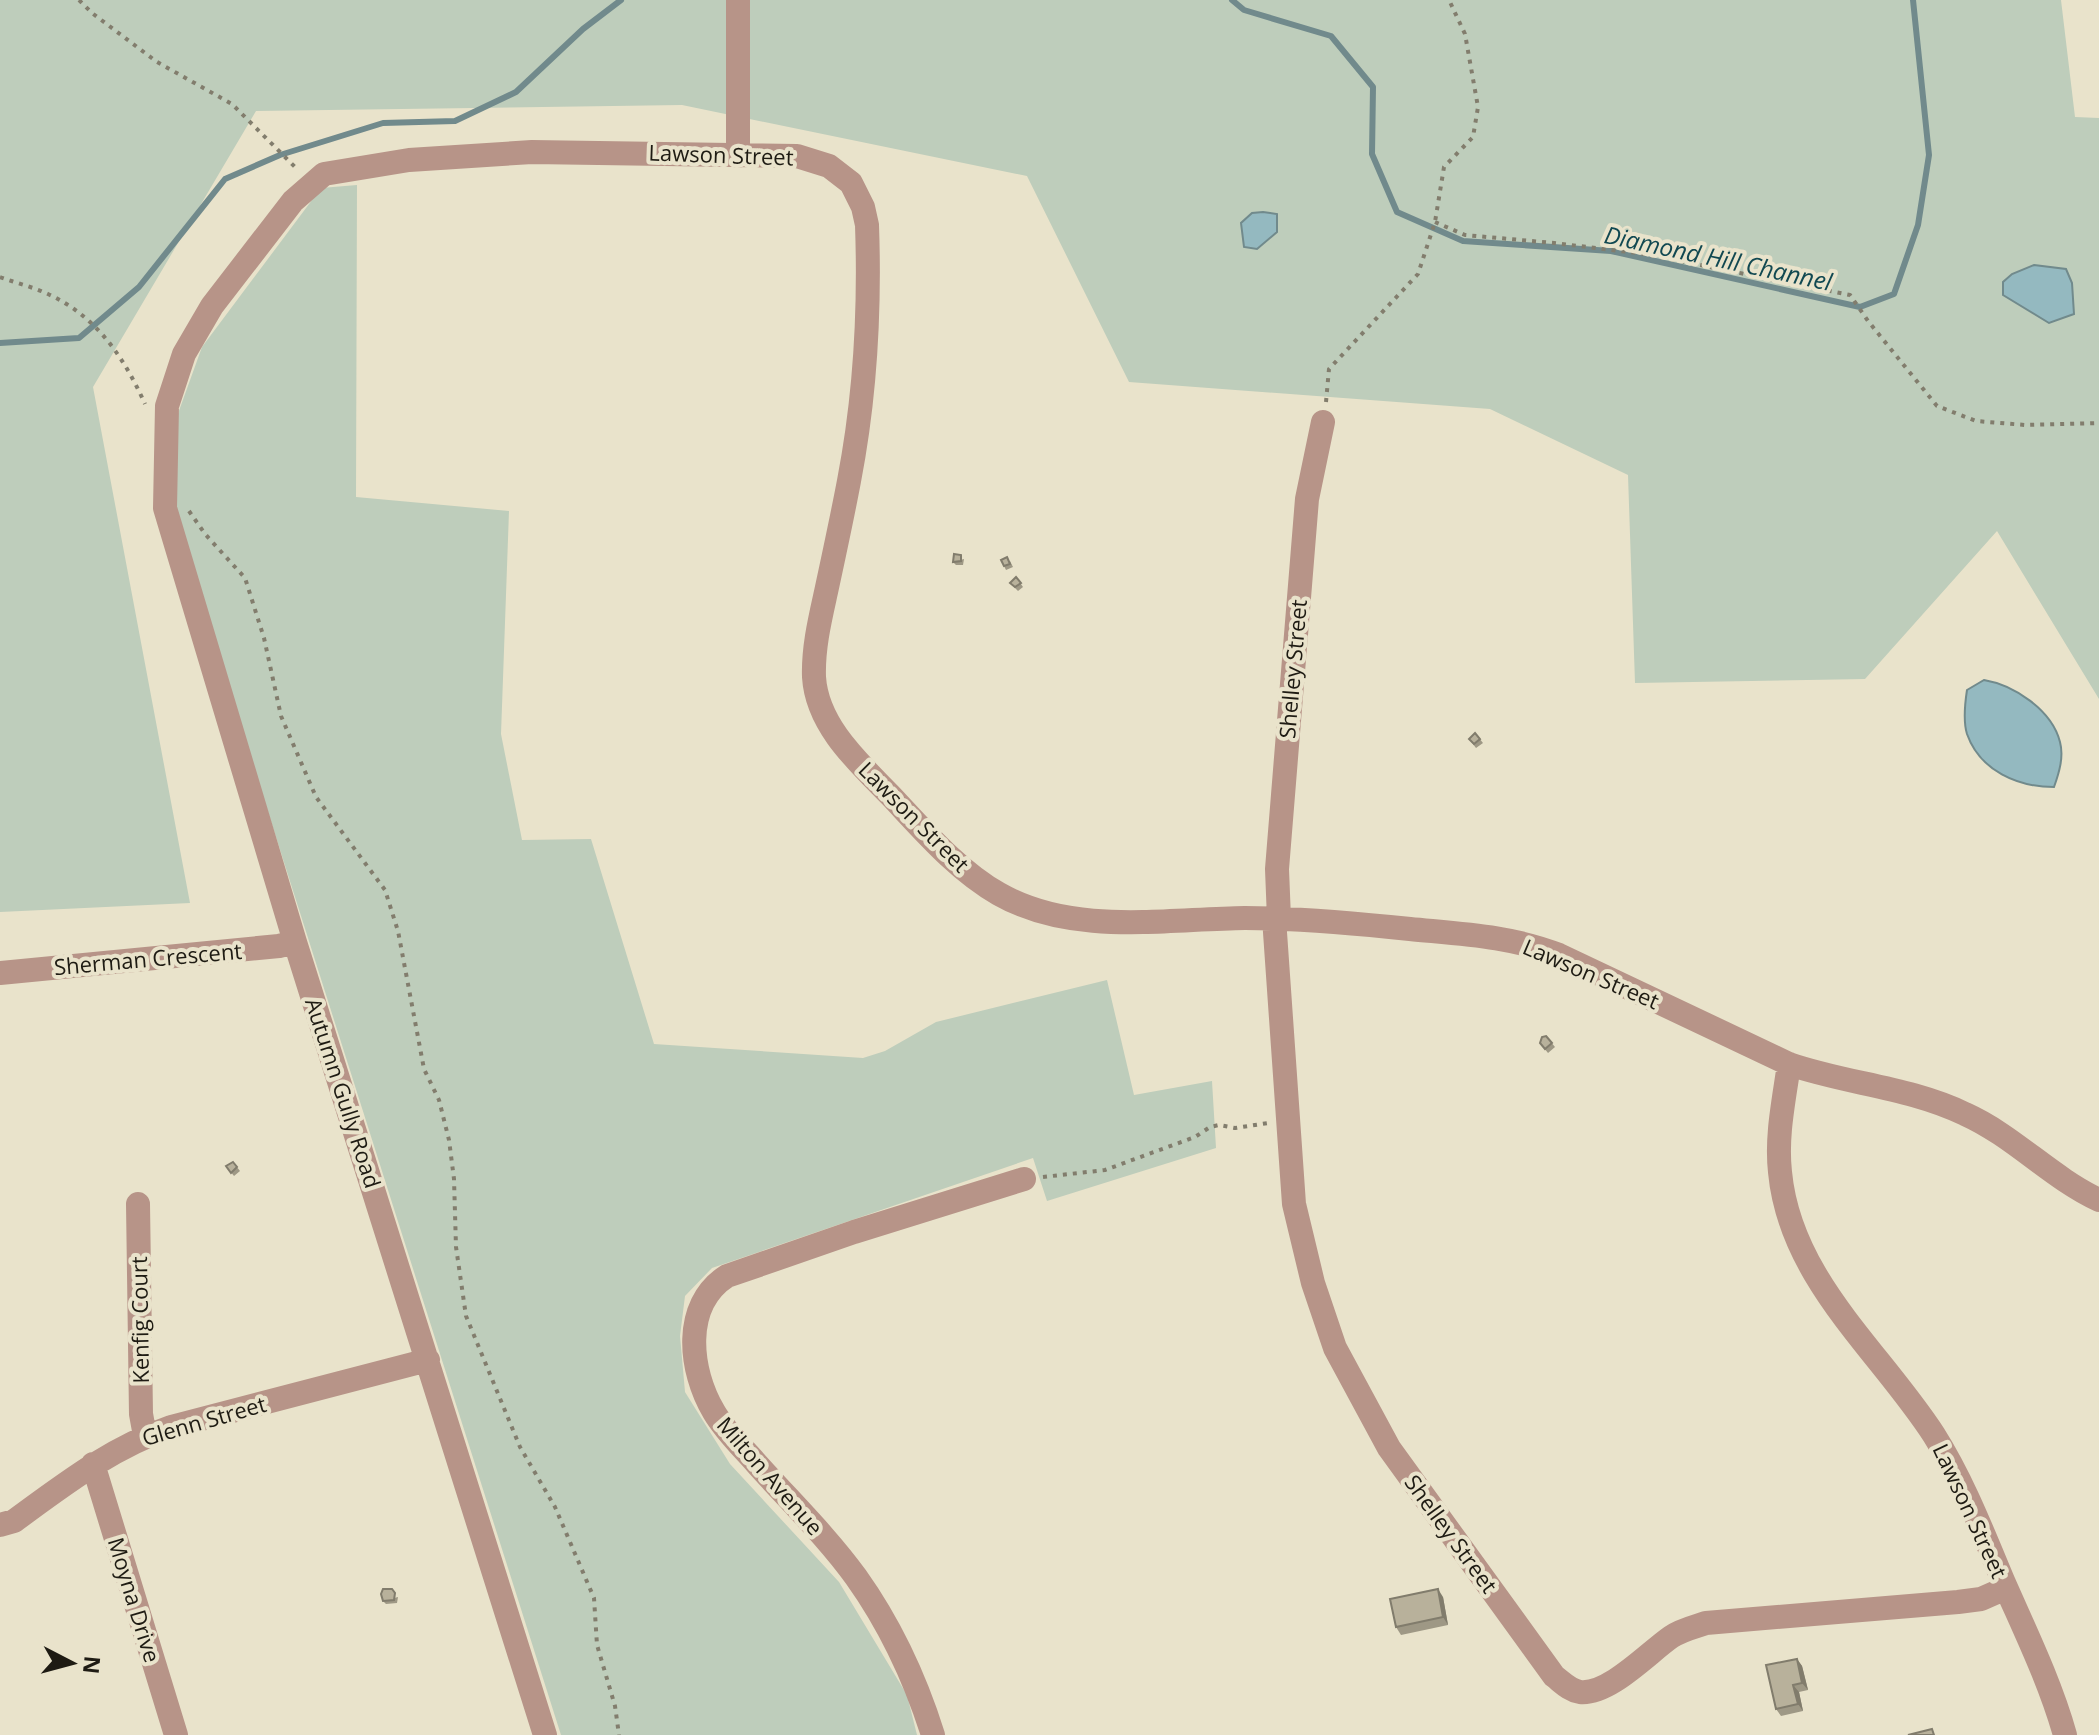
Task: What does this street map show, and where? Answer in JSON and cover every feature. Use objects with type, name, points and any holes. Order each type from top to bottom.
[{"type":"street","points":[[738,0],[738,156]]},
{"type":"street","name":"Lawson Street","points":[[164,447],[167,406],[184,354],[212,306],[273,225],[311,183],[324,174],[409,160],[532,152],[797,156],[829,166],[851,183],[863,207],[867,225],[864,355],[857,436],[814,656],[814,680],[830,727],[860,765],[959,865],[1000,894],[1024,905],[1074,919],[1276,918],[1474,935],[1530,944],[1789,1064],[1779,1140],[1779,1172],[1793,1232],[1806,1262],[1825,1290],[1934,1435],[1968,1500],[2049,1686],[2065,1735]]},
{"type":"street","name":"Shelley Street","points":[[1323,422],[1307,499],[1277,869],[1276,918],[1286,1121],[1299,1234],[1335,1348],[1389,1448],[1554,1676],[1567,1687],[1581,1692],[1610,1684],[1674,1634],[1706,1623],[1958,1602],[1981,1599],[2006,1588]]},
{"type":"street","name":"Autumn Gully Road","points":[[164,447],[165,508],[295,942],[545,1735]]},
{"type":"street","name":"Sherman Crescent","points":[[0,973],[295,942]]},
{"type":"street","points":[[1789,1064],[1819,1074],[1923,1096],[1945,1105],[1992,1127],[2066,1182],[2099,1200]]},
{"type":"street","name":"Milton Avenue","points":[[933,1735],[916,1684],[871,1598],[838,1554],[715,1414],[700,1381],[694,1337],[696,1317],[702,1298],[714,1284],[727,1276],[1024,1179]]},
{"type":"street","name":"Kenfig Court","points":[[138,1204],[141,1414],[145,1436]]},
{"type":"street","name":"Glenn Street","points":[[0,1525],[14,1521],[93,1464],[145,1436],[428,1360]]},
{"type":"street","name":"Moyna Drive","points":[[93,1464],[176,1735]]},
{"type":"path","points":[[79,0],[157,62],[232,104],[311,183]]},
{"type":"path","points":[[1323,422],[1329,369],[1418,274],[1435,222],[1444,167],[1473,137],[1478,107],[1465,34],[1449,0]]},
{"type":"path","points":[[1435,222],[1465,235],[1645,254],[1850,295],[1937,406],[1976,421],[2025,425],[2099,423]]},
{"type":"path","points":[[0,277],[47,294],[86,316],[127,366],[146,406]]},
{"type":"path","points":[[188,510],[245,578],[264,638],[281,716],[316,797],[385,890],[398,931],[424,1069],[439,1100],[449,1140],[454,1179],[456,1247],[466,1316],[520,1447],[555,1507],[594,1598],[597,1645],[615,1706],[619,1735]]},
{"type":"path","points":[[1024,1179],[1105,1170],[1219,1125],[1235,1128],[1286,1121]]},
{"type":"green space","points":[[0,0],[2061,0],[2075,117],[2099,118],[2099,699],[1997,531],[1865,679],[1635,683],[1628,475],[1490,409],[1129,382],[1027,176],[682,105],[256,111],[93,387],[190,903],[0,912]]},
{"type":"green space","points":[[357,185],[356,497],[509,511],[501,734],[522,840],[591,839],[654,1044],[863,1058],[885,1051],[936,1022],[1107,980],[1134,1095],[1212,1081],[1216,1148],[1047,1201],[1033,1158],[712,1268],[685,1296],[680,1336],[685,1392],[730,1464],[839,1582],[907,1695],[917,1735],[561,1735],[175,519],[176,419],[202,347],[321,188]]},
{"type":"water","points":[[1252,213],[1277,214],[1277,232],[1257,249],[1244,247],[1241,223]]},
{"type":"water","points":[[2034,265],[2066,269],[2072,283],[2074,314],[2049,323],[2003,295],[2003,282],[2012,274]]},
{"type":"water","points":[[1984,680],[2019,693],[2040,710],[2056,730],[2061,748],[2054,787],[2014,780],[1991,767],[1973,747],[1965,723],[1967,690]]},
{"type":"building","points":[[954,554],[961,555],[961,561],[953,562]]},
{"type":"building","points":[[1007,557],[1010,564],[1004,566],[1001,560]]},
{"type":"building","points":[[1016,577],[1021,583],[1015,587],[1010,583]]},
{"type":"building","points":[[1475,733],[1480,739],[1474,744],[1469,739]]},
{"type":"building","points":[[1546,1036],[1552,1043],[1545,1049],[1540,1043]]},
{"type":"building","points":[[233,1162],[237,1167],[231,1173],[226,1166]]},
{"type":"building","points":[[383,1589],[392,1589],[394,1600],[383,1601]]},
{"type":"building","points":[[1438,1589],[1443,1617],[1396,1627],[1390,1599]]},
{"type":"building","points":[[1797,1659],[1802,1683],[1793,1685],[1798,1704],[1776,1709],[1766,1665]]},
{"type":"building","points":[[1932,1729],[1934,1735],[1908,1735]]},
{"type":"waterway","points":[[0,343],[79,338],[139,287],[225,179],[280,155],[383,123],[455,121],[516,92],[583,29],[621,0]]},
{"type":"waterway","name":"Diamond Hill Channel","points":[[1232,0],[1244,10],[1331,36],[1373,87],[1372,154],[1397,212],[1463,241],[1611,251],[1860,307],[1894,294],[1918,225],[1929,155],[1913,0]]}]
